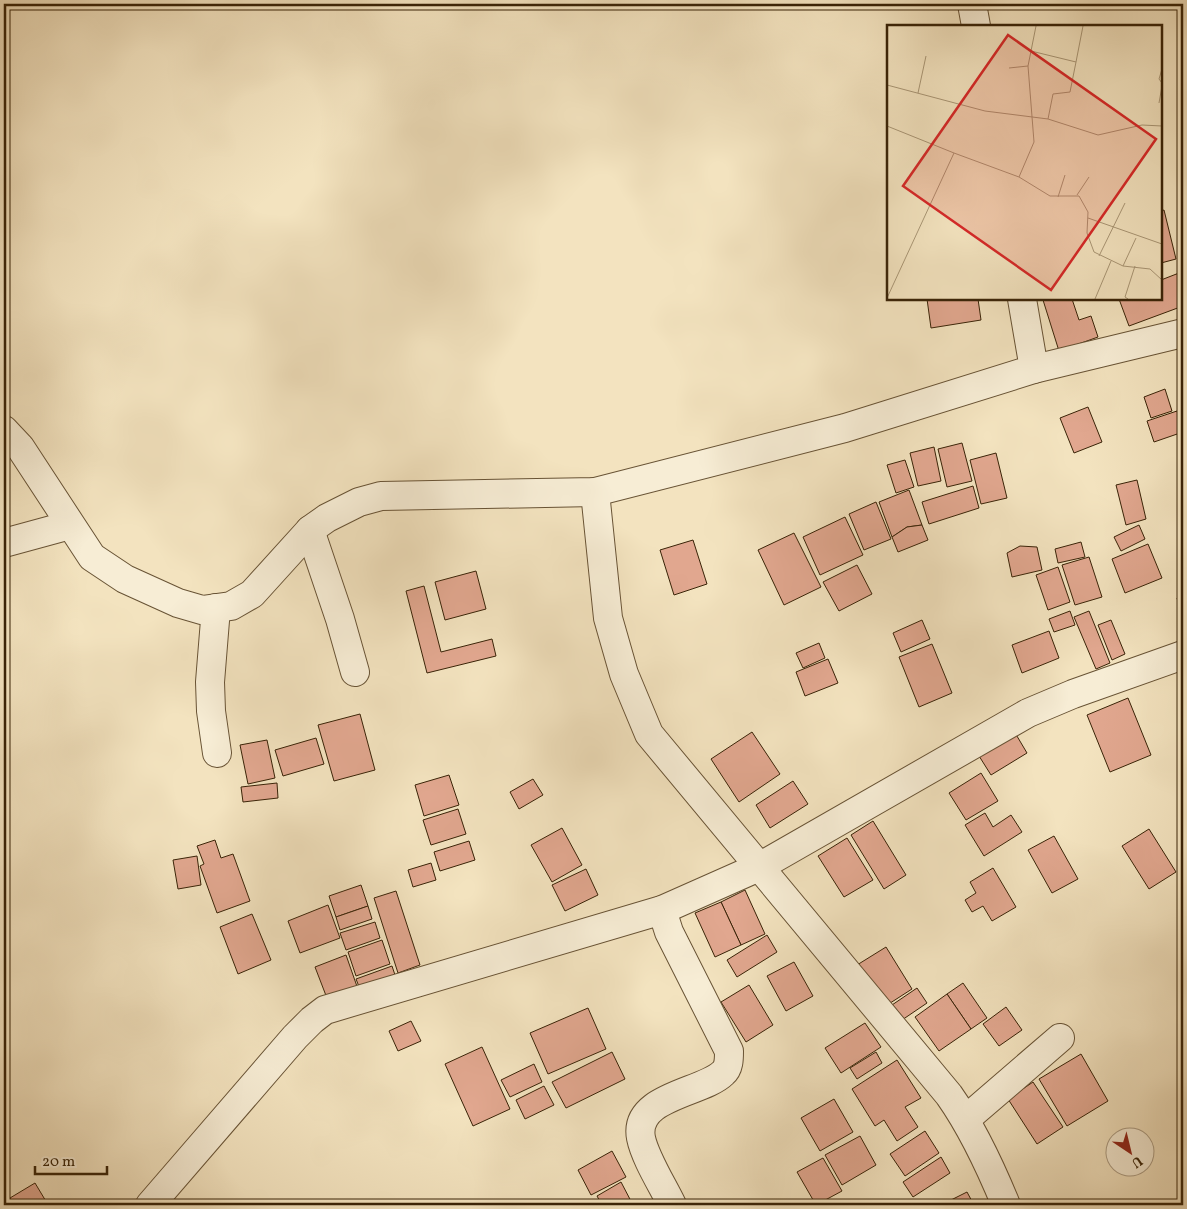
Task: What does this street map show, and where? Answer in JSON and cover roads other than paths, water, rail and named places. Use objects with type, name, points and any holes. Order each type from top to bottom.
[{"type":"street","points":[[972,4],[976,25]]},
{"type":"street","points":[[1022,300],[1034,369]]},
{"type":"street","points":[[4,430],[20,446],[92,557],[125,579],[178,603],[202,610],[231,606],[252,594],[310,530],[327,518],[359,502],[382,496],[596,492],[845,428],[1034,369],[1183,333]]},
{"type":"street","points":[[596,492],[608,618],[624,674],[649,734],[949,1095],[966,1119],[978,1141],[1006,1205]]},
{"type":"street","points":[[4,544],[70,525]]},
{"type":"street","points":[[310,530],[340,619],[355,672]]},
{"type":"street","points":[[216,608],[210,682],[211,711],[218,753]]},
{"type":"street","points":[[150,1205],[295,1038],[312,1020],[325,1010],[662,910],[759,867],[1028,713],[1073,694],[1183,655]]},
{"type":"street","points":[[662,910],[669,932],[729,1051],[729,1062],[725,1072],[716,1078],[657,1104],[641,1126],[641,1138],[647,1154],[672,1205]]},
{"type":"street","points":[[966,1119],[1060,1038]]}]
